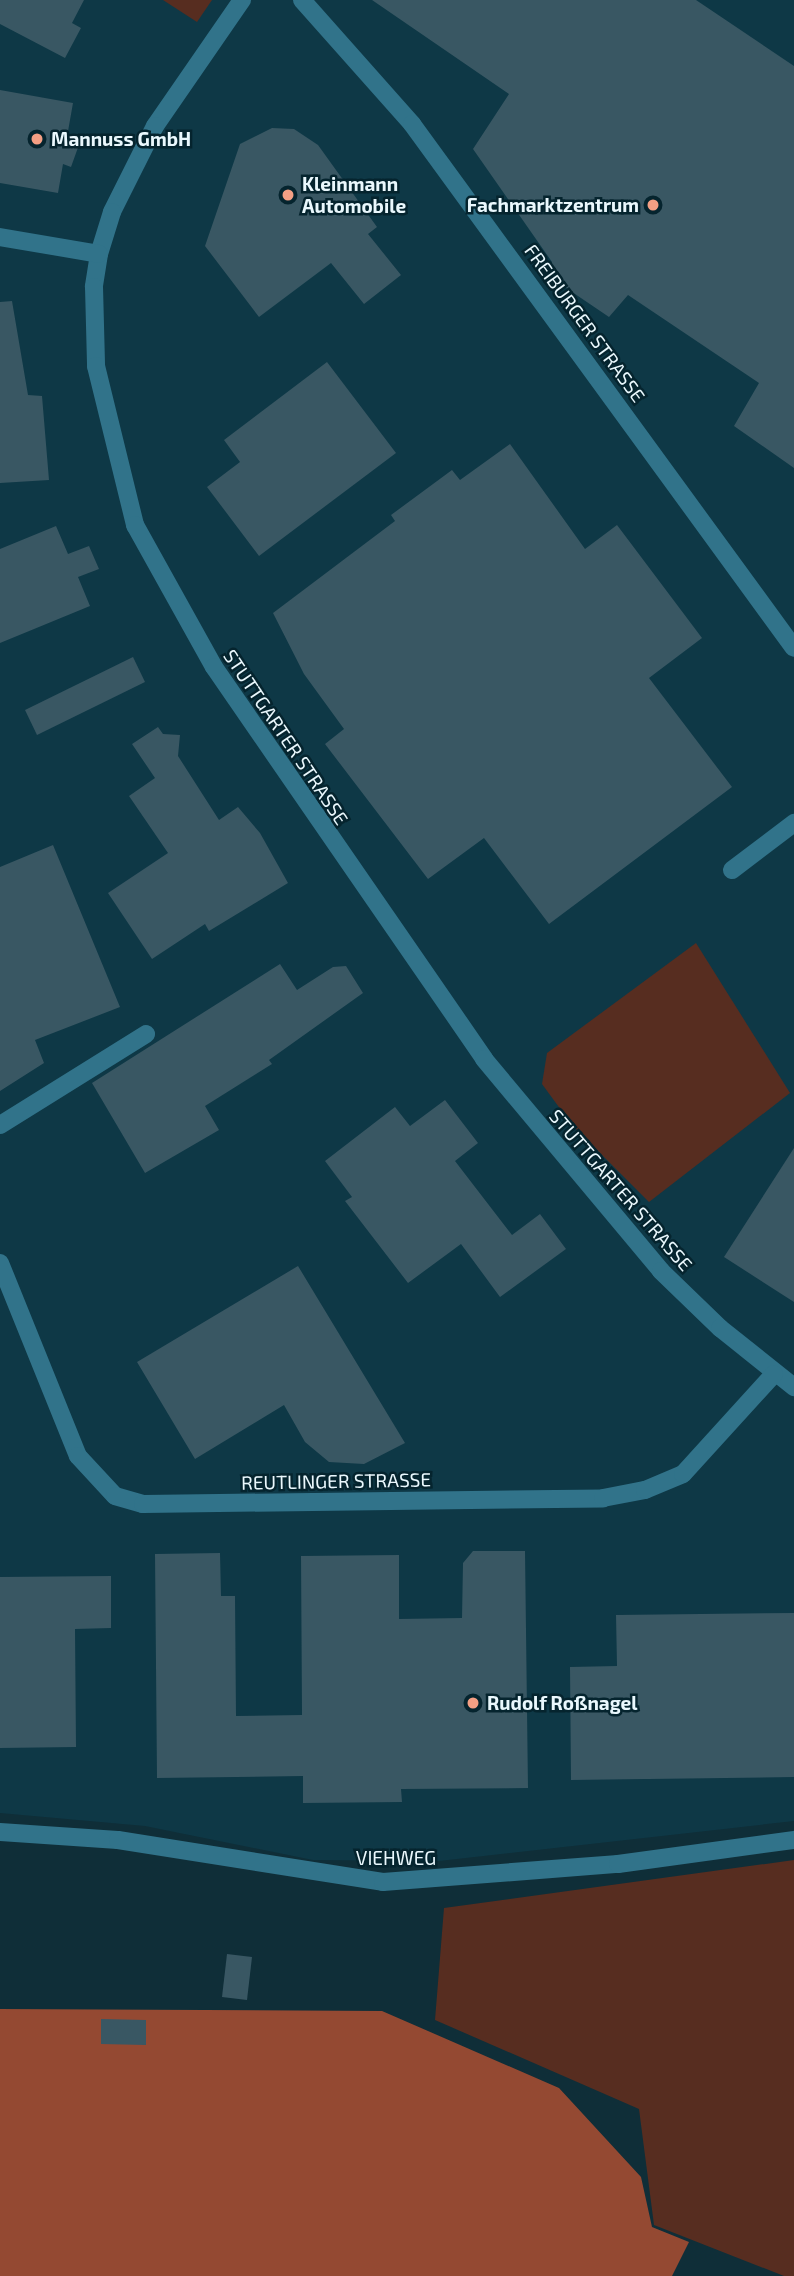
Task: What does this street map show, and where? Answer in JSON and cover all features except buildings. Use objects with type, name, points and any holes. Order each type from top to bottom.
[{"type":"street","name":"STUTTGARTER STRASSE","points":[[242,0],[155,126],[121,191],[99,254],[93,322],[103,410],[135,525],[181,615],[362,890],[484,1059],[661,1271],[774,1374],[794,1387]]},
{"type":"street","name":"FREIBURGER STRASSE","points":[[302,0],[412,124],[794,648]]},
{"type":"street","points":[[0,237],[99,254]]},
{"type":"street","points":[[732,870],[794,823]]},
{"type":"street","points":[[0,1125],[146,1034]]},
{"type":"street","name":"REUTLINGER STRASSE","points":[[0,1263],[78,1456],[115,1496],[143,1504],[591,1498],[645,1490],[683,1474],[774,1374]]},
{"type":"street","name":"VIEHWEG","points":[[0,1832],[118,1840],[383,1882],[618,1864],[794,1840]]},
{"type":"shaded area","points":[[0,0],[794,0],[794,1821],[439,1861],[313,1860],[145,1826],[0,1813]]},
{"type":"shaded area","points":[[163,0],[212,0],[197,22]]},
{"type":"shaded area","points":[[696,943],[790,1093],[649,1202],[572,1125],[542,1084],[547,1053]]},
{"type":"shaded area","points":[[794,1860],[794,2276],[784,2276],[654,2225],[639,2109],[435,2020],[444,1908]]},
{"type":"shaded area","points":[[0,2009],[382,2011],[559,2088],[641,2177],[652,2227],[689,2242],[672,2276],[0,2276]]},
{"type":"place","name":"Mannuss GmbH","points":[[37,139]]},
{"type":"place","name":"Kleinmann Automobile","points":[[288,195]]},
{"type":"place","name":"Fachmarktzentrum","points":[[653,205]]},
{"type":"place","name":"Rudolf Roßnagel","points":[[473,1703]]}]
